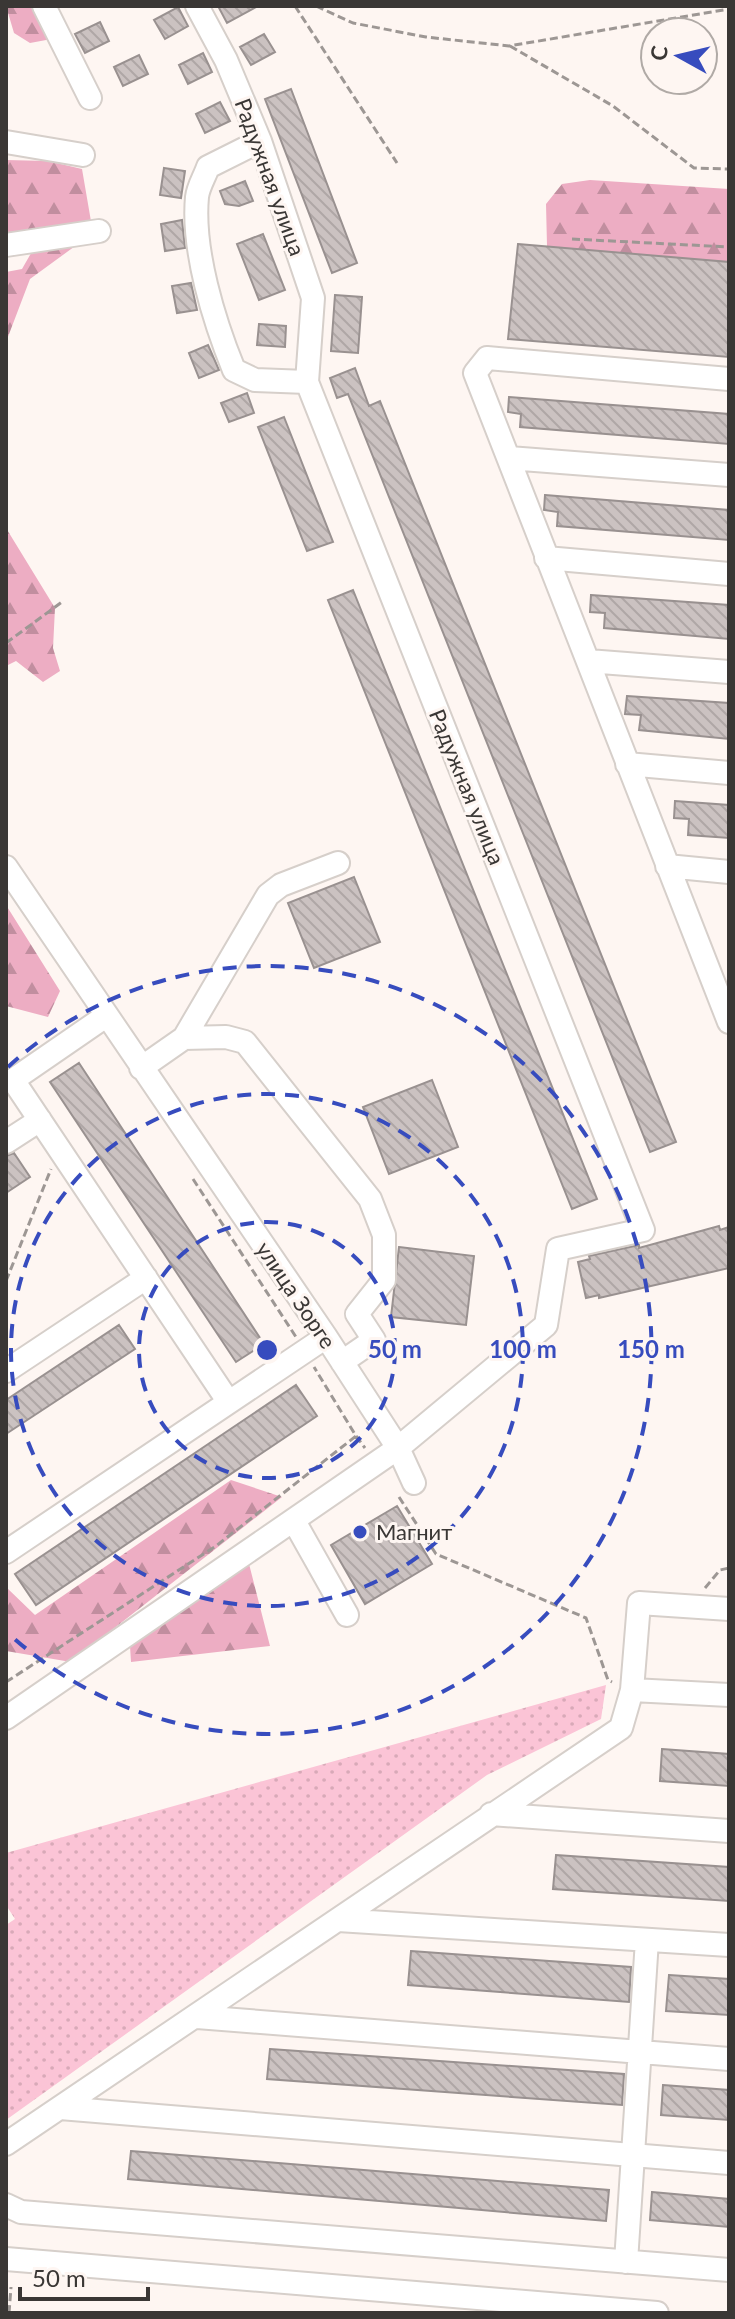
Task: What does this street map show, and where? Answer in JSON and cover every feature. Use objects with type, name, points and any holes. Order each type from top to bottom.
[{"type":"street","points":[[44,6],[90,98]]},
{"type":"street","name":"Радужная улица","points":[[197,6],[260,141],[313,298],[307,382],[643,1230],[558,1249],[546,1325],[398,1448]]},
{"type":"street","points":[[260,141],[237,149],[208,167],[197,194],[208,289],[218,330],[234,370],[255,380],[307,382]]},
{"type":"street","points":[[6,142],[83,155]]},
{"type":"street","points":[[6,245],[99,231]]},
{"type":"street","points":[[729,379],[487,358],[475,373],[667,866],[720,977],[729,1022]]},
{"type":"street","points":[[509,458],[729,475]]},
{"type":"street","points":[[546,558],[729,574]]},
{"type":"street","points":[[588,661],[729,672]]},
{"type":"street","points":[[627,764],[729,773]]},
{"type":"street","points":[[141,1068],[184,1038],[268,895],[281,885],[338,863]]},
{"type":"street","points":[[667,866],[729,872]]},
{"type":"street","name":"улица Зорге","points":[[6,867],[398,1448],[404,1486]]},
{"type":"street","points":[[106,1016],[13,1080],[228,1401]]},
{"type":"street","points":[[184,1038],[226,1037],[245,1042],[335,1152],[380,1218],[384,1280],[357,1314],[374,1340],[342,1362]]},
{"type":"street","points":[[6,1142],[40,1120]]},
{"type":"street","points":[[6,1371],[146,1278]]},
{"type":"street","points":[[6,1552],[326,1337]]},
{"type":"street","points":[[6,1718],[398,1448]]},
{"type":"street","points":[[294,1521],[347,1615]]},
{"type":"street","points":[[6,2144],[621,1728],[632,1690],[639,1603],[729,1609]]},
{"type":"street","points":[[632,1690],[729,1695]]},
{"type":"street","points":[[491,1814],[729,1831]]},
{"type":"street","points":[[338,1920],[729,1945]]},
{"type":"street","points":[[626,2262],[642,2054],[647,1940]]},
{"type":"street","points":[[197,2017],[729,2059]]},
{"type":"street","points":[[60,2108],[729,2163]]},
{"type":"street","points":[[6,2205],[21,2212],[729,2270]]},
{"type":"street","points":[[6,2259],[445,2304],[657,2313]]},
{"type":"path","points":[[295,6],[397,163]]},
{"type":"path","points":[[316,6],[353,23],[426,37],[509,46],[729,9]]},
{"type":"path","points":[[509,46],[613,106],[694,168],[729,169]]},
{"type":"path","points":[[572,239],[729,247]]},
{"type":"path","points":[[6,643],[62,602]]},
{"type":"path","points":[[6,1281],[59,1148]]},
{"type":"path","points":[[305,1351],[356,1436],[377,1463]]},
{"type":"path","points":[[6,1682],[216,1546],[356,1436]]},
{"type":"path","points":[[404,1486],[436,1554],[586,1618],[608,1680],[632,1690]]},
{"type":"path","points":[[698,1607],[706,1585],[720,1570],[729,1568]]},
{"type":"path","points":[[9,2313],[11,2287]]},
{"type":"green space","points":[[6,6],[38,6],[57,38],[30,43],[14,33]]},
{"type":"green space","points":[[6,160],[48,161],[82,169],[93,233],[30,279],[6,342],[6,272],[22,269],[42,234],[6,232]]},
{"type":"green space","points":[[590,180],[729,189],[729,277],[597,270],[547,246],[546,204],[562,184]]},
{"type":"green space","points":[[6,528],[55,608],[53,648],[60,671],[43,682],[16,661],[6,666]]},
{"type":"green space","points":[[6,905],[60,991],[48,1017],[6,1006]]},
{"type":"green space","points":[[231,1480],[282,1497],[71,1662],[6,1651],[6,1587],[35,1615]]},
{"type":"green space","points":[[248,1560],[270,1646],[131,1662],[129,1630]]},
{"type":"shaded area","points":[[606,1685],[601,1719],[487,1775],[6,2120],[6,1925],[15,1919],[6,1905],[6,1853]]},
{"type":"building","points":[[218,6],[258,6],[227,23]]},
{"type":"building","points":[[178,7],[188,26],[165,39],[154,20]]},
{"type":"building","points":[[100,22],[109,41],[85,53],[75,34]]},
{"type":"building","points":[[264,34],[275,52],[251,65],[240,47]]},
{"type":"building","points":[[203,53],[212,72],[188,84],[179,65]]},
{"type":"building","points":[[139,55],[148,74],[123,86],[114,67]]},
{"type":"building","points":[[291,89],[357,263],[332,273],[265,99]]},
{"type":"building","points":[[220,102],[230,121],[205,133],[196,114]]},
{"type":"building","points":[[164,168],[185,171],[181,198],[160,195]]},
{"type":"building","points":[[245,181],[253,201],[239,206],[225,204],[220,191]]},
{"type":"building","points":[[182,220],[185,248],[165,251],[161,224]]},
{"type":"building","points":[[263,234],[285,290],[259,300],[237,244]]},
{"type":"building","points":[[518,244],[729,262],[729,357],[508,339]]},
{"type":"building","points":[[191,283],[197,310],[177,313],[172,286]]},
{"type":"building","points":[[335,295],[362,297],[358,353],[331,351]]},
{"type":"building","points":[[259,324],[286,326],[285,347],[257,345]]},
{"type":"building","points":[[208,345],[219,370],[199,378],[189,353]]},
{"type":"building","points":[[355,368],[369,406],[380,401],[676,1142],[650,1152],[348,394],[337,398],[330,378]]},
{"type":"building","points":[[247,393],[254,413],[229,422],[221,403]]},
{"type":"building","points":[[509,397],[729,414],[729,444],[520,427],[521,414],[508,412]]},
{"type":"building","points":[[284,417],[333,542],[307,551],[258,427]]},
{"type":"building","points":[[545,495],[729,510],[729,540],[557,526],[558,512],[544,510]]},
{"type":"building","points":[[353,590],[597,1199],[572,1209],[328,600]]},
{"type":"building","points":[[591,595],[729,605],[729,639],[604,628],[605,613],[590,612]]},
{"type":"building","points":[[627,696],[729,703],[729,739],[639,730],[641,715],[625,714]]},
{"type":"building","points":[[675,801],[729,805],[729,838],[688,835],[689,819],[674,818]]},
{"type":"building","points":[[354,877],[380,942],[314,968],[288,903]]},
{"type":"building","points":[[79,1063],[264,1344],[236,1362],[50,1082]]},
{"type":"building","points":[[432,1080],[458,1147],[389,1174],[363,1107]]},
{"type":"building","points":[[14,1153],[30,1177],[6,1193],[6,1156]]},
{"type":"building","points":[[719,1226],[720,1230],[729,1227],[729,1268],[599,1298],[599,1295],[586,1298],[578,1262],[590,1259],[589,1256],[639,1245],[639,1248]]},
{"type":"building","points":[[399,1247],[474,1256],[466,1325],[391,1317]]},
{"type":"building","points":[[119,1325],[135,1349],[6,1434],[6,1400]]},
{"type":"building","points":[[296,1385],[317,1416],[36,1605],[15,1574]]},
{"type":"building","points":[[397,1506],[432,1564],[365,1604],[331,1545]]},
{"type":"building","points":[[662,1749],[729,1754],[729,1786],[660,1781]]},
{"type":"building","points":[[556,1855],[729,1867],[729,1901],[553,1889]]},
{"type":"building","points":[[411,1951],[631,1967],[629,2002],[408,1985]]},
{"type":"building","points":[[669,1975],[729,1979],[729,2015],[666,2011]]},
{"type":"building","points":[[270,2049],[624,2074],[622,2105],[267,2079]]},
{"type":"building","points":[[663,2085],[729,2090],[729,2120],[661,2115]]},
{"type":"building","points":[[131,2151],[609,2190],[606,2221],[128,2179]]},
{"type":"building","points":[[652,2192],[729,2199],[729,2227],[650,2220]]},
{"type":"place","name":"Магнит","points":[[360,1532]]}]
